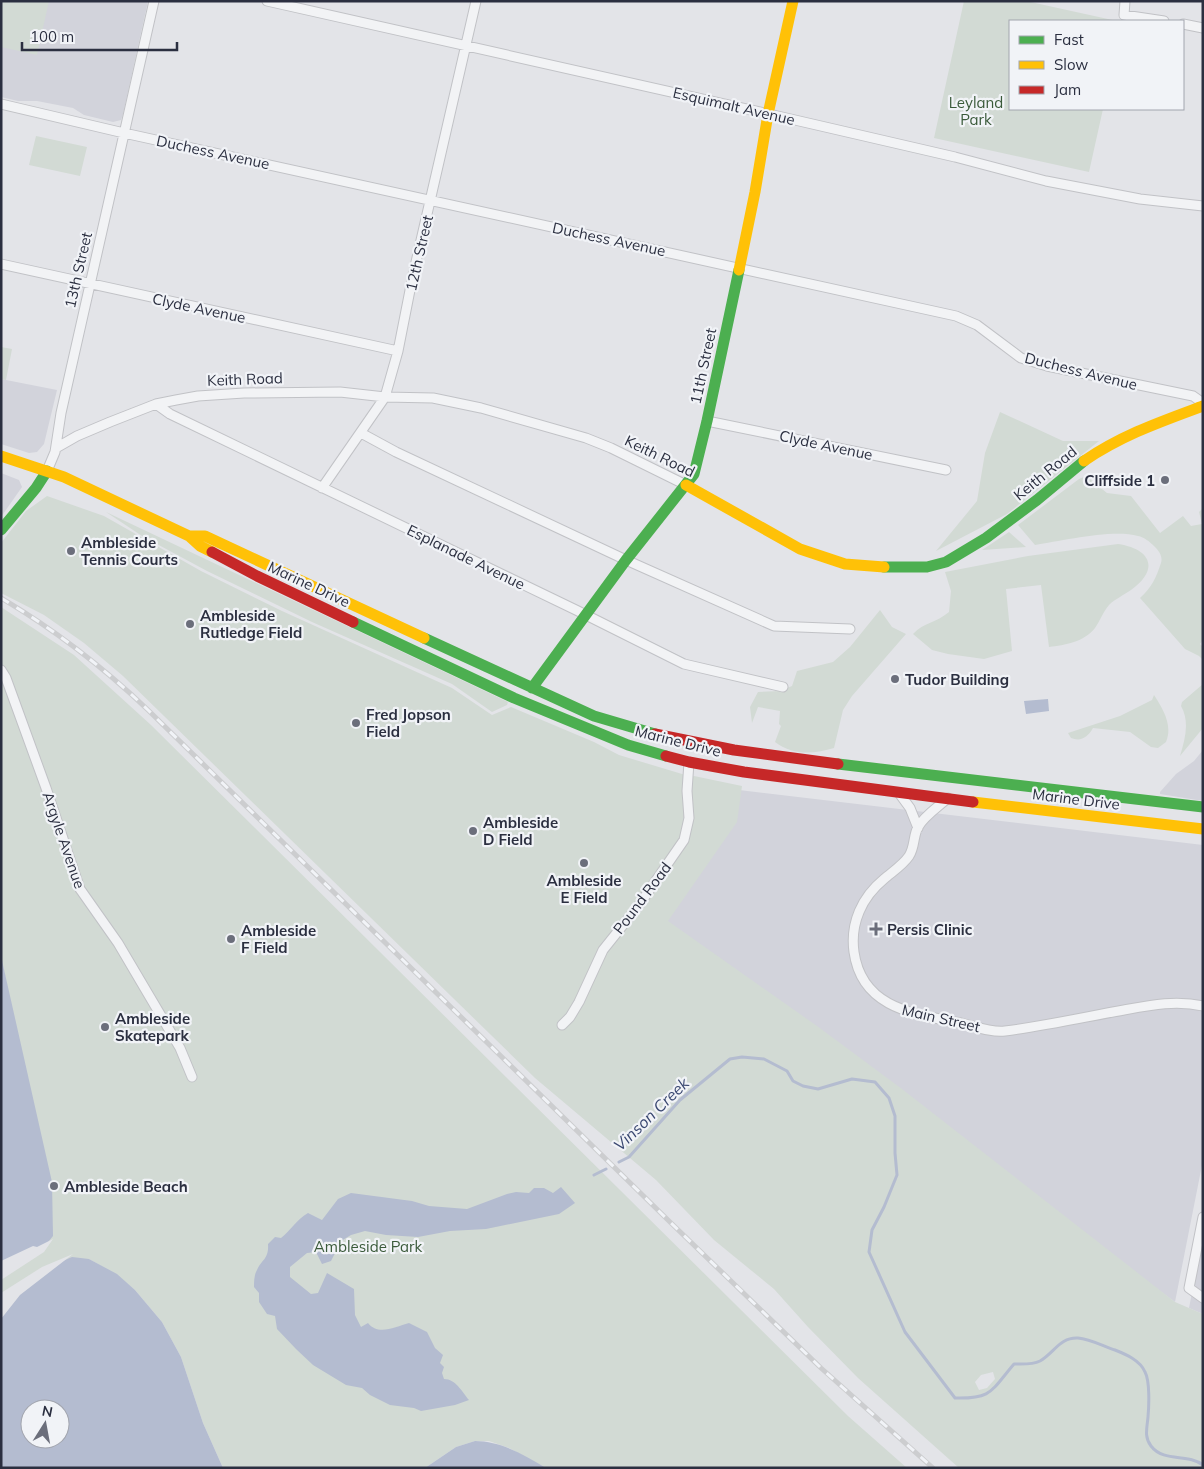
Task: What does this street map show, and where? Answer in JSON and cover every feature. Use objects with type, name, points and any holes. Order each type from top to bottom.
[{"type":"main road","name":"11th Street","points":[[532,688],[626,560],[694,474],[707,421],[755,192],[768,114],[793,1]]},
{"type":"main road","name":"Keith Road","points":[[686,485],[800,549],[821,557],[845,564],[871,567],[927,567],[946,562],[986,538],[1106,446],[1145,427],[1203,404]]},
{"type":"main road","name":"Marine Drive","points":[[1,456],[47,471],[189,536],[200,546],[257,576],[514,698],[628,745],[689,762],[744,772],[899,793],[1203,829]]},
{"type":"main road","name":"13th Street","points":[[1,530],[36,488],[47,471]]},
{"type":"main road","name":"Marine Drive","points":[[189,536],[205,536],[594,716],[665,737],[706,746],[770,756],[1203,807]]},
{"type":"main road","points":[[689,762],[706,746]]},
{"type":"street","name":"13th Street","points":[[47,471],[56,448],[61,413],[154,1]]},
{"type":"street","name":"Esquimalt Avenue","points":[[267,1],[955,157],[1046,181],[1140,199],[1203,206]]},
{"type":"street","name":"12th Street","points":[[322,488],[385,397],[398,351],[413,274],[476,1]]},
{"type":"street","points":[[1125,1],[1124,15],[1157,20]]},
{"type":"street","points":[[1184,24],[1203,28]]},
{"type":"street","name":"Duchess Avenue","points":[[1,104],[124,133],[956,316],[977,325],[1021,358],[1046,366],[1193,396],[1203,404]]},
{"type":"street","name":"Clyde Avenue","points":[[1,264],[398,351]]},
{"type":"street","name":"Keith Road","points":[[56,448],[77,436],[156,404],[198,396],[244,393],[340,392],[385,397],[433,398],[481,408],[586,438],[686,485]]},
{"type":"street","name":"Esplanade Avenue","points":[[156,404],[170,414],[586,614],[684,664],[783,687]]},
{"type":"street","name":"Clyde Avenue","points":[[707,421],[946,470]]},
{"type":"street","points":[[361,433],[405,457],[626,560],[774,626],[850,629]]},
{"type":"street","name":"Argyle Avenue","points":[[1,670],[6,678],[49,796],[80,889],[118,943],[180,1048],[192,1077]]},
{"type":"street","name":"Pound Road","points":[[562,1025],[570,1018],[579,1002],[603,950],[639,905],[684,840],[689,818],[687,790],[689,762]]},
{"type":"street","points":[[899,793],[910,808],[918,828]]},
{"type":"street","name":"Main Street","points":[[948,798],[918,828],[909,857],[871,892],[855,919],[853,947],[859,972],[867,984],[884,1001],[898,1009],[924,1016],[1003,1031],[1177,1002],[1188,1002],[1203,1006]]},
{"type":"street","points":[[1203,1217],[1189,1288],[1203,1298]]},
{"type":"shaded area","points":[[1,1],[148,1],[121,120],[113,122],[84,115],[73,108],[1,97]]},
{"type":"shaded area","points":[[1,379],[57,390],[44,444],[37,452],[29,453],[1,444]]},
{"type":"shaded area","points":[[1,473],[19,480],[22,487],[1,517]]},
{"type":"shaded area","points":[[1203,750],[1203,801],[1160,794],[1176,774],[1194,761]]},
{"type":"shaded area","points":[[739,790],[1203,845],[1203,1160],[1175,1302],[654,918]]},
{"type":"shaded area","points":[[1203,1237],[1203,1314],[1189,1308]]},
{"type":"green space","points":[[1,1],[49,1],[37,55],[1,47]]},
{"type":"green space","name":"Leyland Park","points":[[964,1],[1026,1],[1112,20],[1009,20],[1009,110],[1103,110],[1089,172],[934,138]]},
{"type":"green space","points":[[36,136],[87,147],[80,176],[29,165]]},
{"type":"green space","points":[[1,347],[12,349],[6,380],[1,379]]},
{"type":"green space","points":[[1000,412],[1063,441],[1099,441],[1007,514],[936,551],[977,501],[985,453]]},
{"type":"green space","points":[[1086,476],[1107,493],[1131,496],[1160,533],[1183,516],[1191,526],[1202,524],[1199,512],[1203,508],[1203,640],[1200,644],[1203,647],[1203,660],[1185,649],[1140,598],[1153,582],[1161,560],[1159,552],[1149,541],[1138,536],[1115,534],[1087,536],[1035,545],[1018,525],[1079,479]]},
{"type":"green space","points":[[47,496],[104,516],[201,571],[282,611],[452,688],[492,715],[511,707],[594,742],[619,755],[692,777],[742,786],[737,822],[668,921],[817,1026],[902,1089],[1175,1302],[1203,1314],[1203,1468],[959,1468],[858,1378],[774,1289],[714,1240],[656,1180],[535,1078],[123,676],[84,643],[44,615],[1,593],[1,543],[26,511]],"holes":[[[993,1372],[995,1379],[987,1388],[979,1390],[975,1382],[981,1375]]]},
{"type":"green space","points":[[106,512],[508,702],[507,705],[492,712],[452,684],[312,622],[207,571],[142,536]]},
{"type":"green space","points":[[1009,532],[1026,547],[982,550]]},
{"type":"green space","points":[[1118,544],[1138,550],[1144,555],[1148,561],[1146,575],[1131,590],[1109,605],[1091,633],[1080,640],[1049,647],[1041,585],[1006,589],[1012,651],[984,659],[948,654],[932,650],[913,634],[921,627],[949,612],[951,591],[945,572],[1028,556]]},
{"type":"green space","name":"Ambleside Park","points":[[1,607],[74,655],[151,725],[848,1416],[907,1468],[546,1468],[509,1448],[489,1441],[475,1441],[456,1447],[425,1468],[223,1468],[203,1423],[181,1357],[162,1322],[135,1290],[117,1275],[89,1259],[1,1296],[17,1033],[1,956]]},
{"type":"green space","points":[[880,610],[892,627],[906,634],[852,696],[843,710],[834,748],[819,752],[797,752],[782,747],[775,742],[781,726],[779,724],[780,711],[758,707],[752,723],[750,707],[758,692],[780,691],[792,686],[797,671],[833,662],[850,647]]},
{"type":"green space","points":[[1203,684],[1203,728],[1180,756],[1186,731],[1184,712],[1181,706],[1182,702]]},
{"type":"green space","points":[[1154,695],[1168,723],[1166,742],[1158,748],[1151,747],[1130,732],[1093,728],[1089,734],[1081,739],[1071,738],[1068,733],[1120,716],[1152,700]]},
{"type":"water","points":[[1048,699],[1049,711],[1026,714],[1024,701]]},
{"type":"water","points":[[1,956],[52,1182],[53,1236],[41,1251],[1,1277]]},
{"type":"water","points":[[561,1187],[575,1203],[559,1214],[486,1229],[450,1231],[418,1237],[386,1235],[365,1231],[351,1235],[341,1241],[331,1261],[322,1264],[316,1252],[307,1253],[290,1267],[290,1277],[311,1294],[318,1293],[327,1273],[354,1289],[355,1315],[361,1327],[368,1323],[372,1327],[382,1330],[409,1323],[427,1332],[435,1348],[443,1355],[440,1363],[444,1367],[442,1373],[444,1379],[452,1381],[469,1400],[455,1405],[421,1411],[414,1408],[390,1405],[370,1395],[362,1388],[346,1385],[313,1365],[296,1349],[277,1329],[275,1316],[267,1314],[259,1302],[259,1293],[254,1287],[254,1278],[266,1256],[268,1244],[275,1237],[281,1238],[308,1213],[322,1220],[338,1199],[351,1193],[412,1201],[429,1206],[467,1209],[507,1194],[516,1192],[529,1193],[534,1188],[544,1188],[553,1193]]},
{"type":"water","points":[[72,1257],[89,1259],[117,1274],[135,1290],[162,1322],[181,1357],[203,1423],[223,1468],[1,1468],[1,1296],[32,1274]]},
{"type":"water","points":[[475,1441],[503,1446],[546,1468],[425,1468],[456,1447]]},
{"type":"pier","points":[[53,1239],[44,1252],[1,1280],[1,1261]]},
{"type":"pier","points":[[73,1254],[20,1295],[1,1319],[1,1293],[42,1267]]},
{"type":"waterway","name":"Vinson Creek","points":[[619,1162],[629,1157],[680,1100],[730,1059],[742,1057],[764,1059],[787,1071],[793,1081],[803,1086],[818,1089],[852,1079],[875,1082],[889,1098],[895,1116],[897,1175],[872,1230],[869,1252],[905,1332],[955,1398],[984,1395],[995,1387],[1014,1364],[1030,1364],[1040,1361],[1066,1340],[1072,1338],[1087,1340],[1128,1356],[1143,1368],[1147,1376],[1148,1387],[1147,1439],[1151,1446],[1162,1454],[1190,1459],[1203,1465]]},
{"type":"waterway","name":"Vinson Creek","points":[[594,1175],[606,1169]]},
{"type":"railway","points":[[1,598],[78,650],[148,710],[821,1368],[933,1468]]},
{"type":"traffic: fast","points":[[532,688],[626,560],[694,474],[739,270]]},
{"type":"traffic: fast","points":[[884,567],[927,567],[946,562],[986,538],[1037,500],[1084,461]]},
{"type":"traffic: fast","points":[[1,530],[36,488],[47,471]]},
{"type":"traffic: fast","points":[[353,622],[514,698],[628,745],[666,756]]},
{"type":"traffic: fast","points":[[424,638],[594,716],[655,734]]},
{"type":"traffic: fast","points":[[838,764],[1203,807]]},
{"type":"traffic: slow","points":[[739,270],[768,114],[793,1]]},
{"type":"traffic: slow","points":[[1084,461],[1127,436],[1203,406]]},
{"type":"traffic: slow","points":[[1,456],[64,477],[189,536],[200,546],[212,552]]},
{"type":"traffic: slow","points":[[686,485],[800,549],[845,564],[884,567]]},
{"type":"traffic: slow","points":[[189,536],[205,536],[424,638]]},
{"type":"traffic: slow","points":[[973,802],[1203,829]]},
{"type":"traffic: jam","points":[[212,552],[353,622]]},
{"type":"traffic: jam","points":[[655,734],[734,750],[838,764]]},
{"type":"traffic: jam","points":[[666,756],[744,772],[973,802]]},
{"type":"place","name":"Cliffside 1","points":[[1165,480]]},
{"type":"place","name":"Ambleside Tennis Courts","points":[[71,551]]},
{"type":"place","name":"Ambleside Rutledge Field","points":[[190,624]]},
{"type":"place","name":"Tudor Building","points":[[895,679]]},
{"type":"place","name":"Fred Jopson Field","points":[[356,723]]},
{"type":"place","name":"Ambleside D Field","points":[[473,831]]},
{"type":"place","name":"Ambleside E Field","points":[[584,863]]},
{"type":"place","name":"Persis Clinic","points":[[876,929]]},
{"type":"place","name":"Ambleside F Field","points":[[231,939]]},
{"type":"place","name":"Ambleside Skatepark","points":[[105,1027]]},
{"type":"place","name":"Ambleside Beach","points":[[54,1186]]}]
